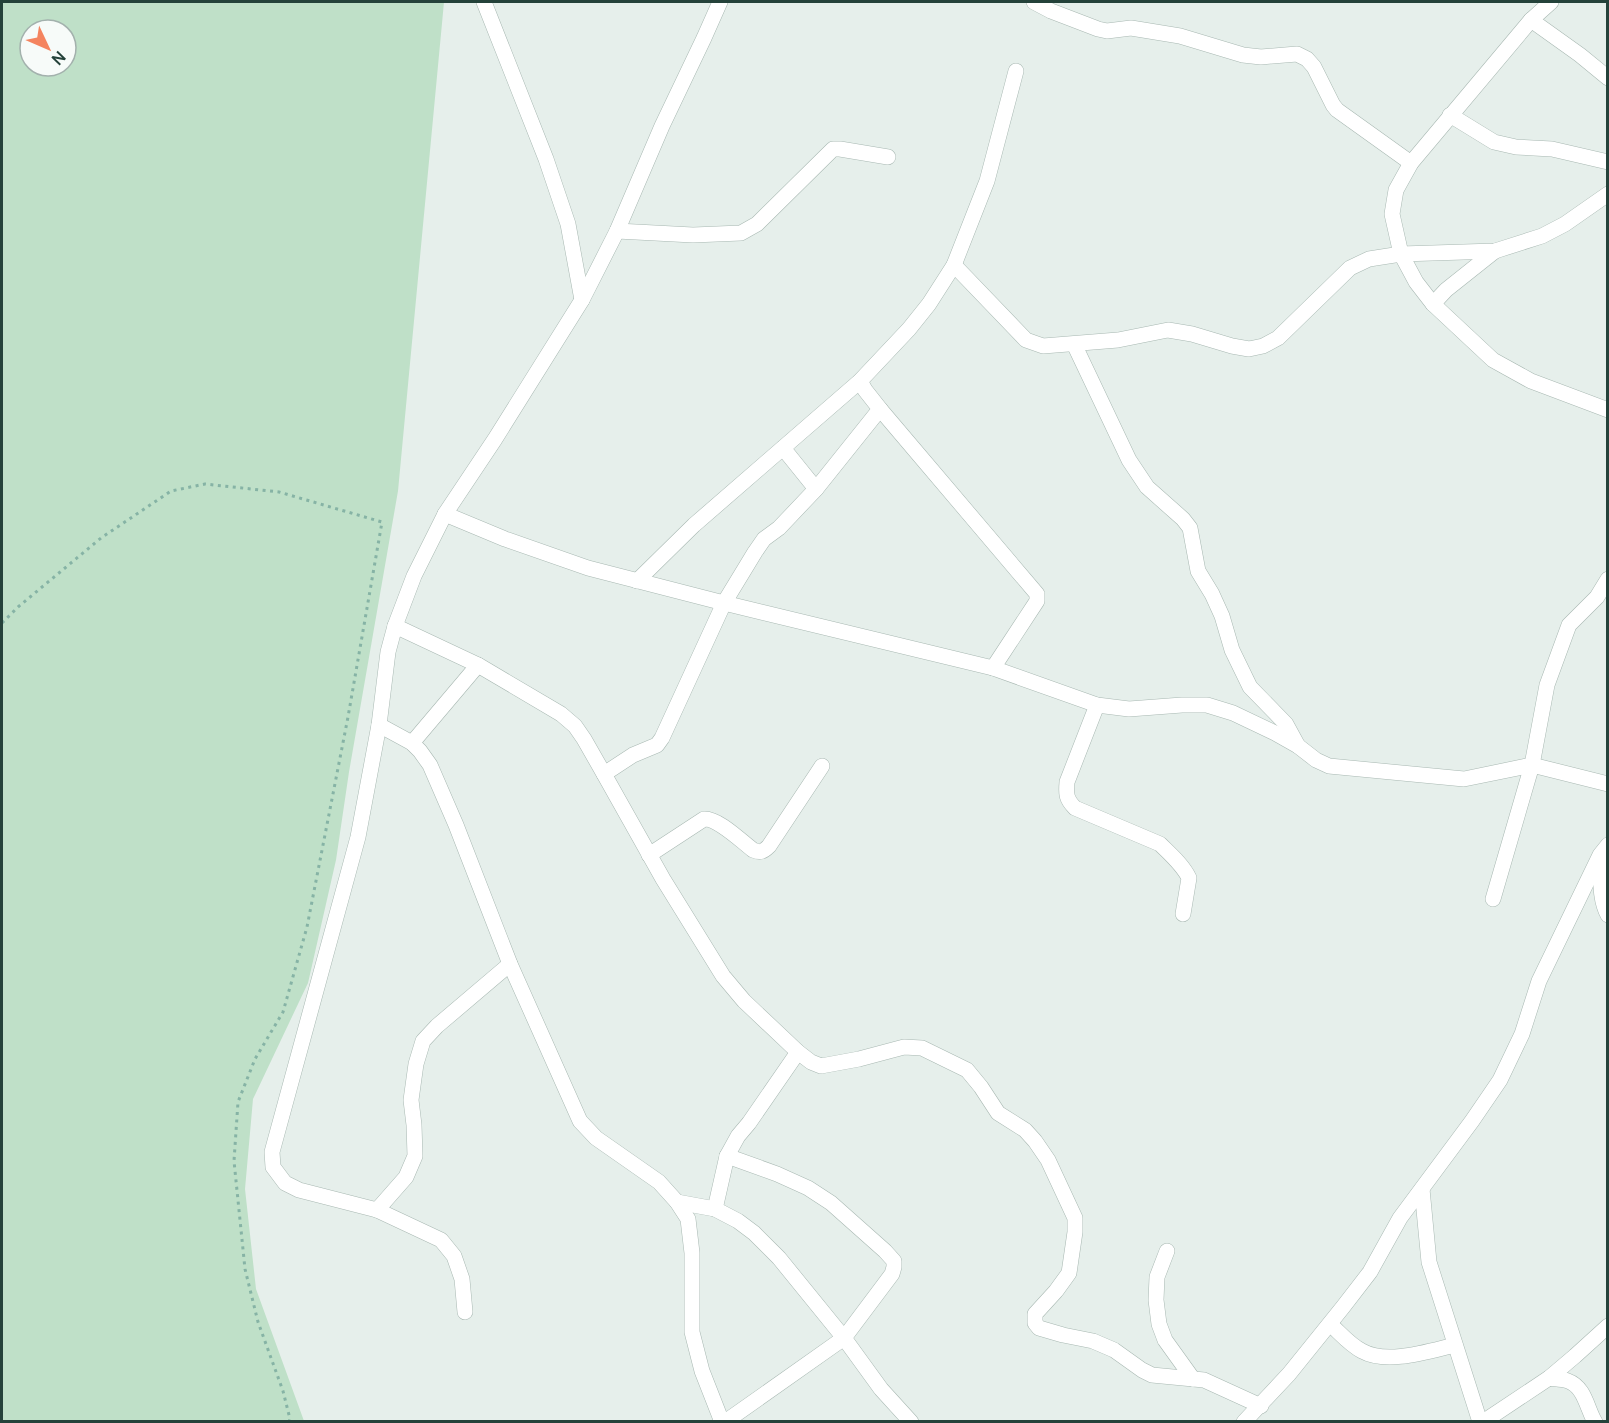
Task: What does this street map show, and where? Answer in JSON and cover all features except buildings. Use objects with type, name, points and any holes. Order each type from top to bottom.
[{"type":"street","points":[[484,2],[546,159],[568,224],[582,300]]},
{"type":"street","points":[[465,1311],[462,1279],[454,1256],[441,1240],[377,1210],[299,1190],[285,1183],[273,1167],[272,1152],[358,837],[379,725],[388,652],[414,576],[445,514],[582,300],[617,231],[662,126],[720,2]]},
{"type":"street","points":[[1034,2],[1098,29],[1131,28],[1170,34],[1243,56],[1297,54],[1307,59],[1314,67],[1337,110],[1411,163]]},
{"type":"street","points":[[1551,2],[1531,20],[1411,163],[1396,190],[1392,214],[1401,254],[1416,282],[1433,304],[1493,360],[1531,381],[1608,410]]},
{"type":"street","points":[[1531,20],[1608,78]]},
{"type":"street","points":[[637,581],[694,525],[860,381],[929,304],[954,265],[987,181],[1016,71]]},
{"type":"street","points":[[1450,115],[1494,142],[1516,147],[1552,149],[1608,162]]},
{"type":"street","points":[[617,231],[693,236],[741,233],[757,225],[833,149],[888,157]]},
{"type":"street","points":[[954,265],[1026,340],[1043,346],[1118,340],[1167,330],[1249,349],[1263,346],[1278,338],[1350,268],[1369,259],[1401,254],[1495,250],[1542,236],[1565,224],[1608,194]]},
{"type":"street","points":[[1433,304],[1495,250]]},
{"type":"street","points":[[1074,344],[1134,468],[1147,487],[1190,528],[1198,571],[1222,616],[1232,650],[1250,687],[1286,724],[1298,746]]},
{"type":"street","points":[[860,381],[880,409],[1037,594],[1037,600],[993,668]]},
{"type":"street","points":[[604,774],[633,755],[657,745],[724,603],[764,539],[779,528],[816,489],[880,409]]},
{"type":"street","points":[[783,448],[816,489]]},
{"type":"street","points":[[445,514],[505,539],[588,568],[993,668],[1097,705],[1128,709],[1207,705],[1233,713],[1275,733],[1329,766],[1464,779],[1532,765],[1608,784]]},
{"type":"street","points":[[1493,898],[1532,765],[1547,685],[1569,625],[1597,597],[1608,579]]},
{"type":"street","points":[[395,626],[478,665],[561,714],[575,726],[649,855],[723,976],[744,1001],[798,1052],[821,1066],[904,1047],[922,1048],[967,1070],[998,1113],[1025,1130],[1048,1160],[1075,1218],[1070,1269],[1056,1291],[1035,1314],[1035,1323],[1039,1328],[1093,1341],[1114,1350],[1152,1376],[1204,1380],[1261,1406]]},
{"type":"street","points":[[412,743],[478,665]]},
{"type":"street","points":[[1097,705],[1067,782],[1066,795],[1075,808],[1160,844],[1165,849],[1189,878],[1183,914]]},
{"type":"street","points":[[379,725],[412,743],[420,751],[434,775],[510,964],[580,1121],[596,1138],[659,1182],[678,1202],[688,1219],[691,1236],[692,1332],[702,1371],[724,1422],[844,1338],[892,1274],[894,1267],[894,1261],[885,1251],[831,1203],[808,1188],[727,1156]]},
{"type":"street","points":[[649,855],[708,818],[716,821],[753,850],[762,852],[769,846],[822,766]]},
{"type":"street","points":[[1604,850],[1602,898],[1608,915]]},
{"type":"street","points":[[1244,1422],[1289,1374],[1370,1272],[1400,1218],[1500,1080],[1522,1034],[1539,981],[1604,850]]},
{"type":"street","points":[[377,1210],[406,1177],[415,1156],[411,1100],[416,1064],[423,1041],[437,1026],[510,964]]},
{"type":"street","points":[[715,1209],[727,1156],[738,1136],[798,1052]]},
{"type":"street","points":[[1422,1189],[1429,1262],[1481,1422],[1549,1378],[1608,1326]]},
{"type":"street","points":[[678,1202],[715,1209],[738,1221],[754,1233],[779,1258],[844,1338],[881,1389],[911,1422]]},
{"type":"street","points":[[1167,1251],[1157,1277],[1156,1300],[1159,1324],[1165,1340],[1193,1379]]},
{"type":"street","points":[[1330,1324],[1365,1353],[1383,1358],[1455,1345]]},
{"type":"street","points":[[1549,1378],[1567,1380],[1575,1384],[1582,1392],[1595,1422]]},
{"type":"path","points":[[2,623],[18,606],[101,538],[171,491],[205,484],[279,492],[382,522],[348,717],[307,927],[283,1012],[255,1059],[238,1102],[234,1161],[245,1269],[258,1322],[283,1391],[289,1422]]},
{"type":"green space","points":[[2,2],[444,2],[398,491],[336,860],[308,983],[253,1099],[245,1189],[256,1289],[304,1421],[2,1421]]}]
